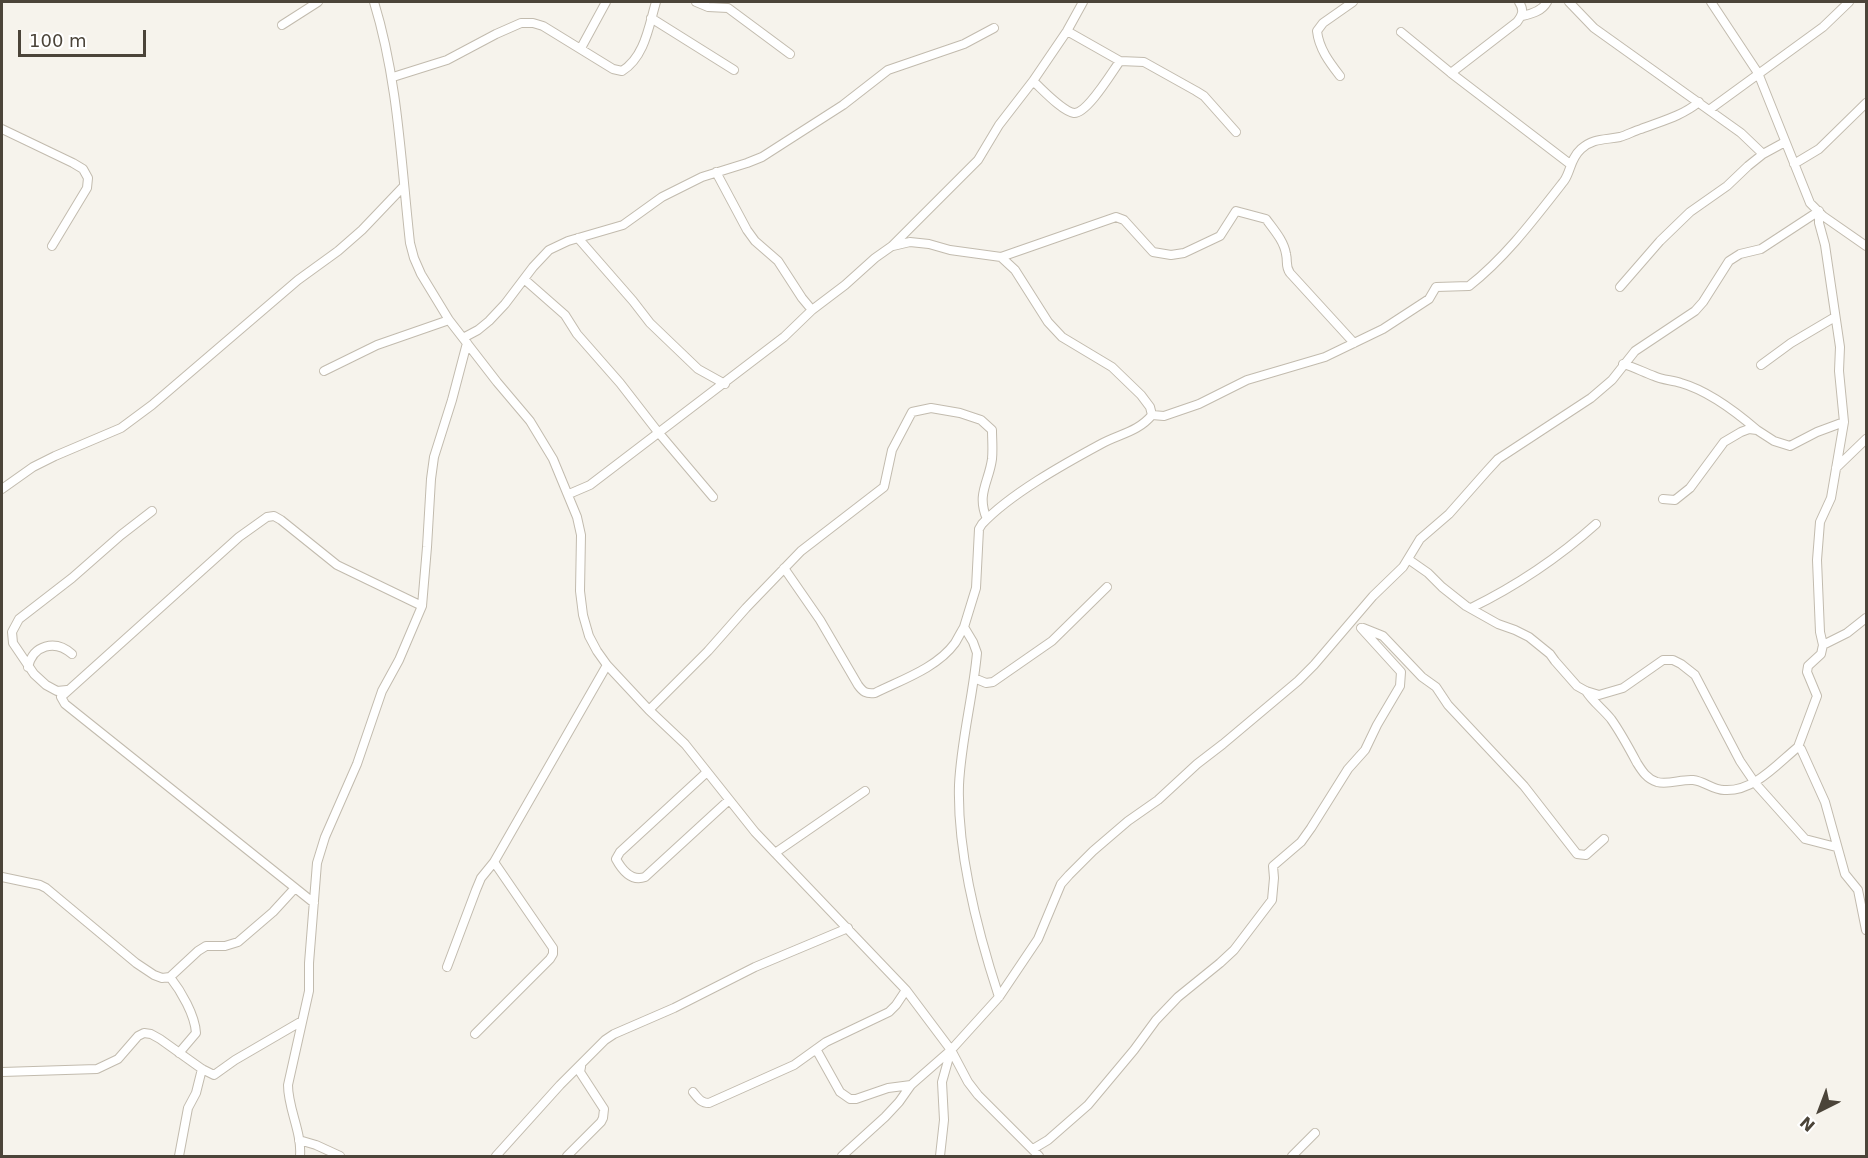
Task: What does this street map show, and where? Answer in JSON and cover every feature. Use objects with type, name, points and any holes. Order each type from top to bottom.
[{"type":"street","points":[[282,25],[318,2]]},
{"type":"street","points":[[374,2],[383,29],[393,77],[410,243],[414,258],[449,320],[543,440],[569,494],[581,535],[580,591],[589,636],[607,665],[649,711],[686,744],[729,800],[776,853],[906,990],[951,1050],[968,1082],[978,1095],[1036,1153],[1088,1105],[1156,1020],[1178,997],[1229,956],[1272,900],[1273,866],[1301,842],[1348,769],[1365,750],[1400,686],[1401,672],[1361,628]]},
{"type":"street","points":[[581,48],[606,2]]},
{"type":"street","points":[[393,77],[447,60],[521,23],[543,26],[613,69],[622,71],[631,66],[637,57],[656,2]]},
{"type":"street","points":[[696,2],[708,7],[728,8],[790,54]]},
{"type":"street","points":[[569,494],[590,485],[725,384],[892,246],[978,160],[999,125],[1067,31],[1083,2]]},
{"type":"street","points":[[1340,76],[1328,60],[1317,31],[1323,23],[1353,2]]},
{"type":"street","points":[[1519,2],[1523,10],[1522,16]]},
{"type":"street","points":[[1451,73],[1522,16],[1544,7],[1547,2]]},
{"type":"street","points":[[1569,2],[1594,28],[1741,133],[1763,154]]},
{"type":"street","points":[[1711,2],[1758,73],[1810,203],[1823,216],[1866,246]]},
{"type":"street","points":[[1709,110],[1823,27],[1849,2]]},
{"type":"street","points":[[651,18],[734,70]]},
{"type":"street","points":[[300,1156],[299,1140],[288,1099],[288,1085],[309,991],[317,863],[325,837],[357,764],[382,691],[399,660],[422,606],[434,457],[452,400],[465,341],[505,304],[532,267],[549,250],[568,240],[623,225],[662,197],[716,172],[762,157],[843,105],[888,70],[964,44],[994,28]]},
{"type":"street","points":[[1067,31],[1120,61],[1144,62],[1196,91],[1204,96],[1236,132]]},
{"type":"street","points":[[1401,32],[1570,164]]},
{"type":"street","points":[[1033,81],[1058,104],[1075,113],[1083,111],[1090,103],[1120,61]]},
{"type":"street","points":[[784,568],[820,620],[863,691],[868,694],[875,693],[915,674],[954,645],[964,627],[976,588],[979,529],[987,519],[1016,495],[1102,443],[1136,430],[1152,415],[1164,416],[1199,404],[1248,380],[1325,357],[1383,329],[1429,299],[1436,287],[1469,286],[1531,224],[1567,177],[1570,164],[1580,150],[1591,141],[1620,137],[1671,118],[1689,110],[1699,102]]},
{"type":"street","points":[[1794,164],[1819,149],[1866,103]]},
{"type":"street","points":[[2,129],[73,162],[83,169],[88,178],[87,188],[52,246]]},
{"type":"street","points":[[1620,287],[1660,241],[1690,212],[1727,186],[1763,154],[1785,142]]},
{"type":"street","points":[[716,172],[747,230],[755,241],[778,261],[812,310]]},
{"type":"street","points":[[2,489],[33,467],[121,428],[152,405],[298,280],[346,244],[404,186]]},
{"type":"street","points":[[892,246],[910,242],[1001,257],[1116,217],[1124,220],[1153,252],[1171,255],[1184,253],[1220,236],[1236,211],[1266,219],[1282,241],[1287,255],[1286,266],[1290,273],[1354,343]]},
{"type":"street","points":[[1586,691],[1623,736],[1641,770],[1649,778],[1665,783],[1695,780],[1725,790],[1755,783],[1798,747],[1817,696],[1807,672],[1808,666],[1821,654],[1823,645],[1820,632],[1816,560],[1820,522],[1831,498],[1844,422],[1839,371],[1840,347],[1825,245],[1819,223],[1819,211]]},
{"type":"street","points":[[842,1156],[885,1117],[899,1102],[910,1084],[951,1050],[999,997],[1038,939],[1061,884],[1069,875],[1128,821],[1158,800],[1197,764],[1298,681],[1408,560],[1420,539],[1449,514],[1498,459],[1591,398],[1612,380],[1628,357],[1687,318],[1703,302],[1734,256],[1761,249],[1819,211]]},
{"type":"street","points":[[1857,239],[1866,236]]},
{"type":"street","points":[[578,238],[650,323],[698,369],[725,384]]},
{"type":"street","points":[[1001,257],[1015,270],[1048,322],[1062,337],[1112,367],[1141,394],[1150,407],[1152,415]]},
{"type":"street","points":[[524,279],[565,315],[577,334],[713,496]]},
{"type":"street","points":[[1761,365],[1791,343],[1835,317]]},
{"type":"street","points":[[324,371],[360,352],[449,320]]},
{"type":"street","points":[[1623,364],[1655,377],[1682,383],[1702,392],[1774,441],[1790,446],[1817,432],[1844,422]]},
{"type":"street","points":[[649,711],[810,543],[884,487],[892,450],[912,412],[931,408],[960,413],[981,420],[992,430],[992,460],[982,494],[983,509],[987,519]]},
{"type":"street","points":[[1663,499],[1676,500],[1690,488],[1724,442],[1749,429],[1757,430]]},
{"type":"street","points":[[1836,468],[1866,439]]},
{"type":"street","points":[[68,690],[57,691],[46,685],[28,667],[13,643],[12,632],[19,619],[152,511]]},
{"type":"street","points":[[314,903],[65,704],[61,697],[239,537],[267,517],[274,516],[281,520],[337,565],[422,606]]},
{"type":"street","points":[[1471,608],[1504,592],[1566,551],[1596,524]]},
{"type":"street","points":[[1408,560],[1428,573],[1456,599],[1498,624],[1529,637],[1550,654],[1577,686],[1586,691],[1599,695],[1623,688],[1663,660],[1673,660],[1681,664],[1695,675],[1740,761],[1755,783],[1805,839],[1836,847]]},
{"type":"street","points":[[974,678],[986,683],[993,682],[1052,641],[1107,587]]},
{"type":"street","points":[[1823,645],[1847,633],[1866,618]]},
{"type":"street","points":[[1349,625],[1383,636],[1422,677],[1436,687],[1448,705],[1524,786],[1577,854],[1586,855],[1604,839]]},
{"type":"street","points":[[964,627],[973,642],[976,653],[960,774],[960,821],[976,913],[985,953],[999,997]]},
{"type":"street","points":[[28,667],[34,652],[41,647],[57,645],[72,654]]},
{"type":"street","points":[[447,967],[481,878],[494,862],[607,665]]},
{"type":"street","points":[[1798,747],[1801,749],[1825,802],[1845,874],[1858,890],[1866,930]]},
{"type":"street","points":[[707,772],[617,855],[618,863],[633,878],[645,877],[729,800]]},
{"type":"street","points":[[776,853],[865,791]]},
{"type":"street","points":[[475,1034],[550,959],[554,948],[494,862]]},
{"type":"street","points":[[2,877],[40,885],[136,963],[162,978],[170,977],[206,946],[225,946],[238,942],[273,912],[295,888]]},
{"type":"street","points":[[496,1156],[560,1086],[614,1034],[674,1008],[755,967],[848,928]]},
{"type":"street","points":[[170,977],[178,987],[196,1023],[196,1032],[179,1053]]},
{"type":"street","points":[[693,1092],[704,1103],[709,1103],[781,1072],[826,1042],[889,1012],[906,990]]},
{"type":"street","points":[[2,1072],[97,1069],[118,1059],[138,1036],[144,1033],[160,1039],[214,1075],[235,1060],[302,1021]]},
{"type":"street","points":[[816,1050],[840,1092],[850,1099],[910,1084]]},
{"type":"street","points":[[940,1156],[944,1120],[942,1082],[951,1050]]},
{"type":"street","points":[[567,1156],[601,1122],[604,1115],[604,1109],[580,1072],[581,1067]]},
{"type":"street","points":[[179,1156],[188,1108],[196,1093],[202,1069]]},
{"type":"street","points":[[1292,1156],[1315,1133]]},
{"type":"street","points":[[299,1140],[340,1156]]}]
